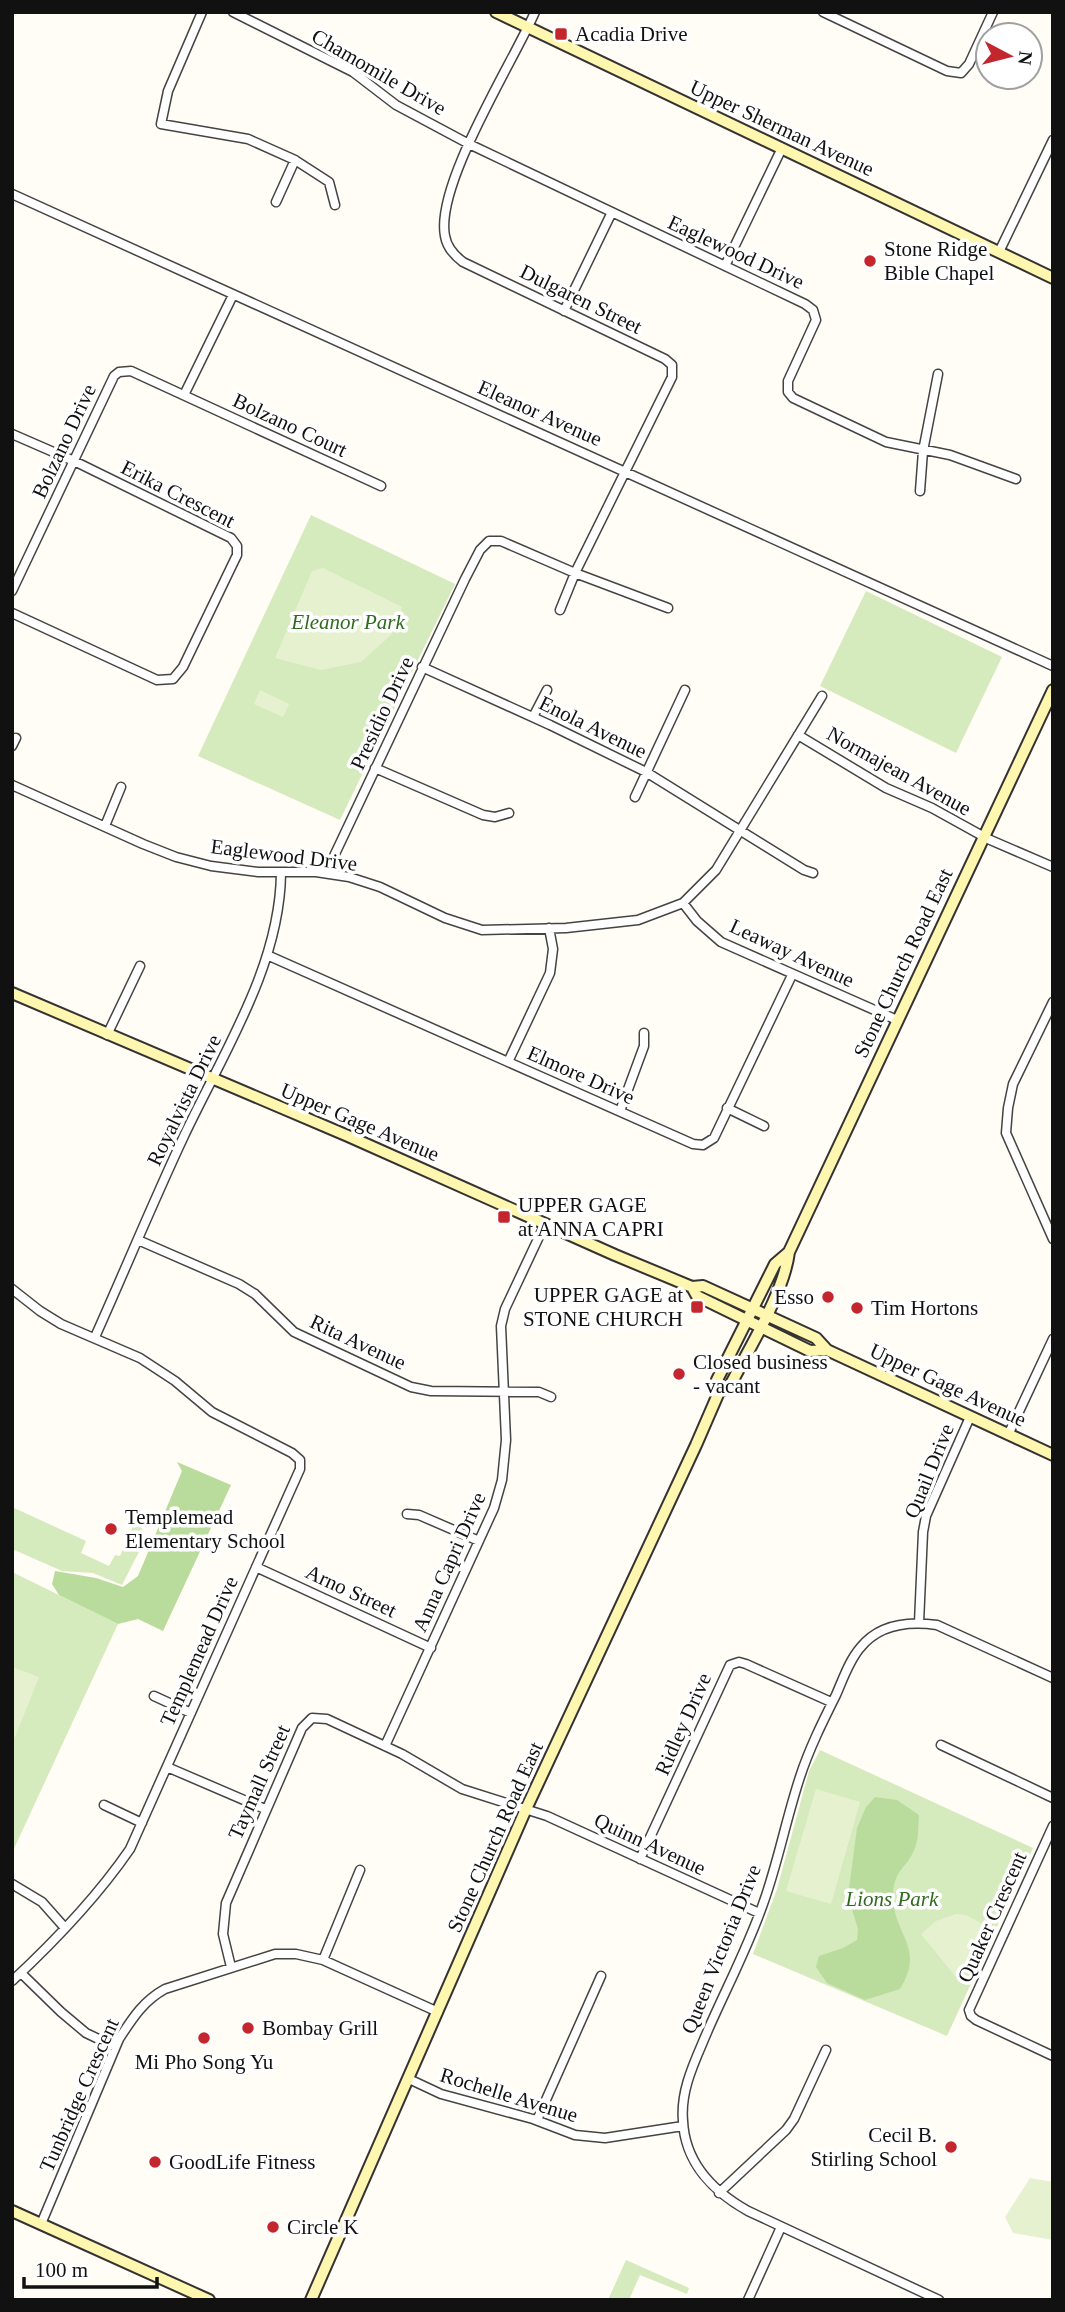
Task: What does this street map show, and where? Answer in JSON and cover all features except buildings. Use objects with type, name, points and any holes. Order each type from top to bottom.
[{"type":"main road","name":"Upper Sherman Avenue","points":[[496,12],[1053,278]]},
{"type":"main road","name":"Stone Church Road East","points":[[719,1392],[730,1386],[760,1327],[787,1270],[789,1252],[1053,690]]},
{"type":"main road","name":"Upper Gage Avenue","points":[[12,993],[692,1287],[703,1286],[816,1338],[827,1350],[1053,1455]]},
{"type":"main road","name":"Stone Church Road East","points":[[311,2300],[526,1810],[719,1392],[717,1380],[775,1264],[789,1252]]},
{"type":"main road","name":"Upper Gage Avenue","points":[[692,1287],[697,1296],[810,1351],[827,1350]]},
{"type":"main road","points":[[12,2211],[209,2300]]},
{"type":"street","points":[[202,12],[168,91],[160,124],[248,139],[295,160],[329,182],[335,205]]},
{"type":"street","name":"Chamomile Drive","points":[[233,12],[353,72],[396,104],[469,144]]},
{"type":"street","points":[[528,27],[535,12]]},
{"type":"street","points":[[823,12],[947,72],[961,73],[969,64],[993,12]]},
{"type":"street","name":"Dulgaren Street","points":[[528,27],[469,144],[450,190],[445,237],[453,255],[463,262],[665,359],[672,365],[672,377],[575,573],[560,610]]},
{"type":"street","points":[[999,252],[1052,141]]},
{"type":"street","name":"Eaglewood Drive","points":[[469,144],[813,310],[816,320],[788,381],[788,392],[793,398],[886,442],[923,452]]},
{"type":"street","points":[[725,266],[781,150]]},
{"type":"street","points":[[276,202],[295,160]]},
{"type":"street","name":"Eleanor Avenue","points":[[12,194],[1053,666]]},
{"type":"street","points":[[564,311],[612,212]]},
{"type":"street","points":[[184,395],[233,295]]},
{"type":"street","name":"Bolzano Drive","points":[[12,591],[114,376],[119,372],[131,371],[184,395]]},
{"type":"street","points":[[920,491],[923,452],[938,374]]},
{"type":"street","name":"Bolzano Court","points":[[184,395],[381,486]]},
{"type":"street","points":[[12,434],[74,461]]},
{"type":"street","points":[[923,452],[950,456],[1016,479]]},
{"type":"street","name":"Erika Crescent","points":[[12,613],[158,680],[173,679],[183,667],[237,555],[237,546],[231,538],[74,461]]},
{"type":"street","name":"Presidio Drive","points":[[326,873],[480,550],[489,541],[501,541],[575,573]]},
{"type":"street","points":[[575,573],[668,608]]},
{"type":"street","name":"Enola Avenue","points":[[422,667],[646,772],[803,870],[813,873]]},
{"type":"street","points":[[533,717],[547,690]]},
{"type":"street","points":[[635,797],[685,690]]},
{"type":"street","name":"Eaglewood Drive","points":[[12,785],[176,857],[211,866],[258,872],[326,873],[349,877],[380,887],[482,930],[550,928],[638,920],[683,903],[716,870],[822,696]]},
{"type":"street","name":"Normajean Avenue","points":[[798,735],[886,789],[932,808],[984,837],[1053,867]]},
{"type":"street","points":[[375,768],[483,816],[495,817],[509,813]]},
{"type":"street","points":[[105,826],[121,788]]},
{"type":"street","name":"Royalvista Drive","points":[[95,1337],[211,1079],[233,1037],[267,956],[278,915],[281,873]]},
{"type":"street","name":"Leaway Avenue","points":[[683,903],[697,921],[721,942],[897,1020]]},
{"type":"street","points":[[508,1062],[550,973],[553,949],[550,928]]},
{"type":"street","name":"Elmore Drive","points":[[267,956],[693,1144],[703,1145],[715,1138],[792,975]]},
{"type":"street","points":[[107,1035],[140,966]]},
{"type":"street","points":[[1053,1002],[1013,1084],[1007,1108],[1006,1133],[1053,1239]]},
{"type":"street","points":[[620,1111],[644,1046],[644,1033]]},
{"type":"street","points":[[727,1108],[764,1126]]},
{"type":"street","name":"Anna Capri Drive","points":[[385,1746],[494,1508],[502,1480],[506,1440],[501,1344],[503,1317],[545,1224]]},
{"type":"street","name":"Rita Avenue","points":[[138,1240],[239,1283],[255,1294],[294,1332],[411,1387],[431,1391],[540,1392],[551,1397]]},
{"type":"street","name":"Templemead Drive","points":[[12,1289],[61,1324],[140,1358],[175,1381],[212,1412],[292,1453],[300,1460],[297,1477],[130,1849],[111,1876],[65,1928],[12,1981]]},
{"type":"street","points":[[1008,1435],[1053,1339]]},
{"type":"street","name":"Quail Drive","points":[[919,1623],[926,1516],[970,1417]]},
{"type":"street","points":[[407,1514],[419,1516],[479,1541]]},
{"type":"street","name":"Arno Street","points":[[257,1567],[431,1647]]},
{"type":"street","name":"Queen Victoria Drive","points":[[939,2300],[748,2211],[719,2193],[706,2179],[691,2155],[683,2126],[684,2096],[693,2067],[759,1913],[801,1775],[831,1702],[853,1658],[866,1641],[884,1629],[919,1623],[947,1629],[1053,1678]]},
{"type":"street","name":"Ridley Drive","points":[[640,1859],[730,1665],[739,1662],[746,1664],[831,1702]]},
{"type":"street","points":[[154,1696],[191,1713]]},
{"type":"street","name":"Taymall Street","points":[[231,1967],[223,1934],[226,1903],[302,1728],[312,1718],[327,1719],[385,1746],[462,1789],[526,1810]]},
{"type":"street","points":[[941,1745],[1053,1798]]},
{"type":"street","points":[[167,1767],[265,1809]]},
{"type":"street","points":[[104,1805],[142,1823]]},
{"type":"street","name":"Quinn Avenue","points":[[526,1810],[547,1816],[759,1913]]},
{"type":"street","name":"Quaker Crescent","points":[[1053,1826],[969,2010],[976,2020],[1053,2056]]},
{"type":"street","points":[[323,1960],[360,1870]]},
{"type":"street","points":[[12,1884],[42,1902],[65,1928]]},
{"type":"street","name":"Tunbridge Crescent","points":[[41,2224],[116,2047],[136,2012],[153,1995],[231,1967],[286,1953],[323,1960],[438,2012]]},
{"type":"street","points":[[21,1973],[78,2026],[116,2047]]},
{"type":"street","points":[[537,2120],[601,1976]]},
{"type":"street","points":[[719,2193],[786,2130],[794,2119],[826,2050]]},
{"type":"street","name":"Rochelle Avenue","points":[[409,2079],[441,2094],[537,2120],[575,2135],[605,2138],[683,2126]]},
{"type":"street","points":[[748,2300],[781,2227]]},
{"type":"green space","name":"Eleanor Park","points":[[311,515],[455,584],[340,820],[198,756]]},
{"type":"green space","points":[[323,568],[402,607],[392,634],[361,662],[321,670],[275,658],[312,571]]},
{"type":"green space","points":[[866,591],[1002,657],[956,753],[820,686]]},
{"type":"green space","points":[[260,690],[289,704],[283,717],[254,704]]},
{"type":"green space","points":[[177,1462],[231,1485],[163,1631],[138,1619],[118,1624],[59,1595],[52,1584],[55,1571],[96,1578],[123,1587],[138,1576],[182,1471]]},
{"type":"green space","points":[[12,1507],[86,1541],[81,1553],[109,1566],[115,1555],[120,1556],[134,1524],[141,1527],[145,1540],[122,1585],[93,1573],[62,1571],[12,1549]]},
{"type":"green space","points":[[12,1572],[118,1624],[12,1853]]},
{"type":"green space","points":[[12,1667],[39,1677],[15,1737],[12,1736]]},
{"type":"green space","name":"Lions Park","points":[[820,1750],[1033,1848],[947,2036],[753,1954],[777,1889],[809,1771]]},
{"type":"green space","points":[[816,1789],[860,1802],[831,1904],[786,1891]]},
{"type":"green space","points":[[875,1797],[897,1800],[919,1815],[918,1836],[912,1855],[898,1874],[893,1896],[894,1909],[909,1951],[907,1975],[900,1989],[865,2000],[827,1983],[816,1967],[819,1956],[857,1940],[858,1929],[848,1896],[857,1828],[866,1807]]},
{"type":"green space","points":[[956,1914],[966,1915],[985,1925],[962,1975],[955,1976],[921,1934],[936,1921]]},
{"type":"green space","points":[[1030,2178],[1053,2182],[1053,2240],[1013,2233],[1005,2217]]},
{"type":"green space","points":[[626,2260],[689,2288],[687,2294],[640,2275],[629,2300],[608,2300]]},
{"type":"place","name":"Acadia Drive","points":[[561,34]]},
{"type":"place","name":"Stone Ridge Bible Chapel","points":[[870,261]]},
{"type":"place","name":"UPPER GAGE at ANNA CAPRI","points":[[504,1217]]},
{"type":"place","name":"Esso","points":[[828,1297]]},
{"type":"place","name":"UPPER GAGE at STONE CHURCH","points":[[697,1307]]},
{"type":"place","name":"Tim Hortons","points":[[857,1308]]},
{"type":"place","name":"Closed business - vacant","points":[[679,1374]]},
{"type":"place","name":"Templemead Elementary School","points":[[111,1529]]},
{"type":"place","name":"Bombay Grill","points":[[248,2028]]},
{"type":"place","name":"Mi Pho Song Yu","points":[[204,2038]]},
{"type":"place","name":"Cecil B. Stirling School","points":[[951,2147]]},
{"type":"place","name":"GoodLife Fitness","points":[[155,2162]]},
{"type":"place","name":"Circle K","points":[[273,2227]]}]
